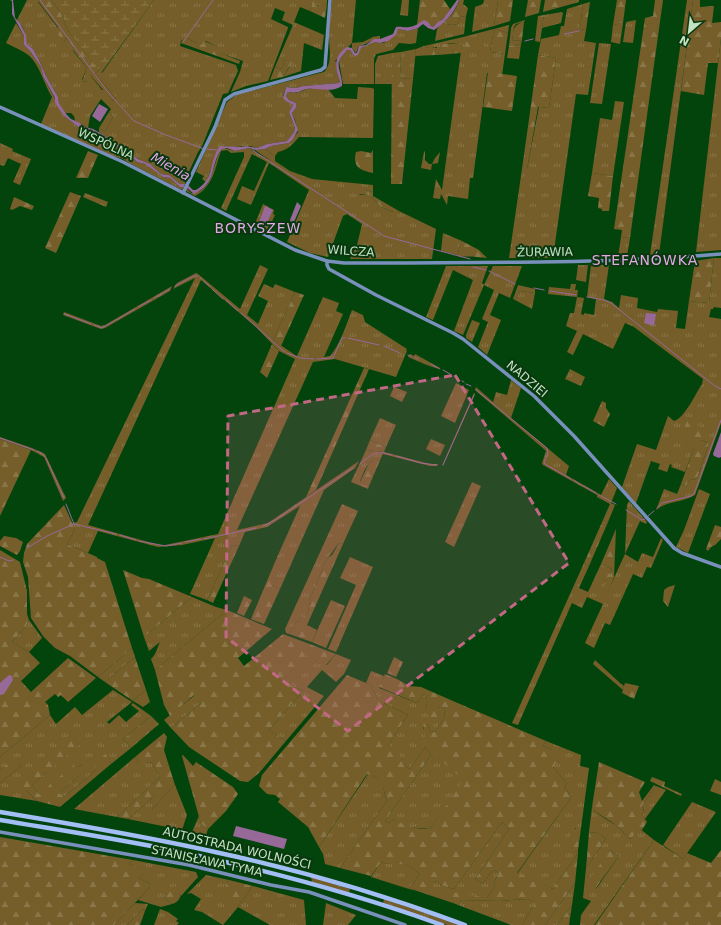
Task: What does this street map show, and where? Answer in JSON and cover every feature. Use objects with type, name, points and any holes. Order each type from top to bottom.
[{"type":"highway","name":"AUTOSTRADA WOLNOŚCI","points":[[0,812],[170,842],[255,861],[368,892],[465,925]]},
{"type":"highway","name":"AUTOSTRADA WOLNOŚCI","points":[[0,820],[175,851],[253,869],[348,894],[442,925]]},
{"type":"street","points":[[183,191],[215,127],[223,104],[229,97],[234,94],[324,68],[326,62],[330,0]]},
{"type":"street","name":"WSPÓLNA","points":[[0,107],[123,162],[183,191],[201,202]]},
{"type":"street","name":"WILCZA","points":[[201,202],[295,250],[327,261],[344,263],[441,262]]},
{"type":"street","name":"ŻURAWIA","points":[[441,262],[619,260],[721,254]]},
{"type":"street","name":"NADZIEI","points":[[327,261],[327,266],[330,270],[376,295],[453,333],[468,343],[534,396],[574,436],[675,550],[682,554],[721,567]]},
{"type":"street","name":"STANISŁAWA TYMA","points":[[0,832],[189,865],[278,887],[309,892],[405,925]]},
{"type":"highlighted area","points":[[455,375],[569,563],[348,731],[226,637],[228,416]]},
{"type":"green space","points":[[27,0],[40,0],[38,2],[58,28],[64,42],[66,38],[74,48],[73,51],[87,68],[82,79],[84,82],[87,82],[89,74],[113,101],[116,98],[95,74],[99,70],[102,73],[154,0],[327,0],[327,4],[320,6],[312,3],[310,11],[300,7],[294,22],[324,35],[322,50],[304,43],[301,71],[283,77],[290,66],[285,59],[282,69],[275,67],[293,25],[282,20],[285,12],[275,8],[271,19],[288,28],[268,81],[246,86],[231,92],[243,61],[217,52],[219,48],[206,41],[200,45],[187,38],[181,41],[180,46],[236,65],[238,71],[228,93],[223,94],[202,146],[185,180],[185,184],[180,184],[169,175],[161,174],[150,164],[138,159],[99,132],[99,128],[105,132],[113,117],[109,112],[111,109],[101,99],[90,116],[88,128],[75,121],[74,116],[71,113],[65,114],[38,58],[33,49],[27,44],[24,31],[17,20]]},
{"type":"green space","points":[[51,0],[61,13],[68,31],[99,70],[95,74],[116,98],[113,101],[90,75],[87,82],[82,81],[87,68],[66,38],[64,42],[56,32],[58,27],[38,1]]},
{"type":"green space","points":[[51,0],[154,0],[101,73],[68,31],[61,13]]},
{"type":"green space","points":[[332,0],[356,0],[352,43],[334,62],[336,61],[337,73],[340,81],[339,83],[296,88],[286,87],[283,96],[293,105],[289,112],[295,128],[294,132],[287,141],[267,144],[257,148],[251,146],[223,146],[216,154],[206,182],[202,179],[204,176],[196,172],[227,102],[236,95],[324,72],[327,68],[330,60],[328,36]]},
{"type":"green space","points":[[402,0],[409,0],[408,16],[400,15]]},
{"type":"green space","points":[[420,0],[444,0],[450,9],[433,27],[425,21],[417,25]]},
{"type":"green space","points":[[459,0],[464,0],[463,4],[468,8],[466,16],[460,17],[458,24],[452,25],[442,23],[453,13]]},
{"type":"green space","points":[[484,0],[498,0],[494,26],[472,32],[475,7],[483,4]]},
{"type":"green space","points":[[498,0],[513,0],[510,21],[494,26]]},
{"type":"green space","points":[[528,0],[541,0],[539,13],[525,17]]},
{"type":"green space","points":[[545,0],[579,0],[579,2],[543,12]]},
{"type":"green space","points":[[617,0],[626,0],[623,23],[613,25]]},
{"type":"green space","points":[[655,0],[663,0],[630,238],[621,237],[622,230],[614,229],[645,18],[653,16]]},
{"type":"green space","points":[[687,0],[693,0],[659,254],[650,255]]},
{"type":"green space","points":[[693,0],[700,0],[700,7],[714,6],[712,23],[721,22],[718,63],[708,63],[704,95],[681,91]]},
{"type":"green space","points":[[313,1],[315,1],[318,6],[327,4],[325,18],[310,11]]},
{"type":"green space","points":[[590,2],[586,30],[580,29],[583,4]]},
{"type":"green space","points":[[583,4],[580,29],[586,30],[584,41],[596,43],[588,95],[576,94],[553,258],[509,258],[522,169],[527,169],[539,107],[549,108],[556,58],[538,55],[541,39],[559,35],[561,26],[564,26],[567,9]]},
{"type":"green space","points":[[562,12],[561,23],[542,28],[544,15]]},
{"type":"green space","points":[[544,15],[540,42],[535,41],[538,16]]},
{"type":"green space","points":[[466,16],[464,34],[435,41],[437,29],[442,23],[452,25],[458,24],[460,17]]},
{"type":"green space","points":[[525,20],[524,22],[516,24],[514,27],[512,41],[522,40],[521,44],[509,46],[511,28],[513,24]]},
{"type":"green space","points":[[636,20],[633,43],[623,42],[626,22]]},
{"type":"green space","points":[[524,22],[522,40],[512,41],[515,26]]},
{"type":"green space","points":[[16,23],[24,36],[24,45],[41,67],[43,76],[64,116],[81,129],[100,135],[127,152],[137,162],[145,164],[163,177],[170,178],[180,187],[184,187],[182,190],[123,159],[110,155],[41,124],[52,97],[39,69],[31,57],[25,52],[6,43]]},
{"type":"green space","points":[[623,23],[620,44],[611,42],[613,25]]},
{"type":"green space","points":[[509,25],[508,33],[494,29],[490,52],[505,54],[502,75],[487,73],[473,178],[470,178],[468,199],[448,196],[447,205],[441,194],[440,199],[433,198],[436,179],[442,190],[462,44],[444,45],[439,50],[438,55],[435,55],[437,47],[427,48],[424,46]]},
{"type":"green space","points":[[418,28],[416,43],[399,43],[393,50],[376,54],[374,59],[374,84],[343,84],[339,61],[347,50],[350,50],[354,56],[361,48],[375,42],[384,43],[398,29],[408,31]]},
{"type":"green space","points":[[494,29],[508,33],[505,54],[490,52]]},
{"type":"green space","points":[[380,36],[380,39],[359,46],[356,53],[352,48],[352,43],[363,42],[373,37]]},
{"type":"green space","points":[[185,37],[198,44],[202,44],[204,41],[220,48],[218,52],[240,61],[239,64],[181,43]]},
{"type":"green space","points":[[483,37],[484,47],[464,52],[465,42]]},
{"type":"green space","points":[[721,38],[721,250],[696,252]]},
{"type":"green space","points":[[599,43],[611,44],[602,104],[590,103]]},
{"type":"green space","points":[[443,44],[463,44],[461,53],[438,55],[440,47]]},
{"type":"green space","points":[[521,44],[519,59],[507,58],[509,46]]},
{"type":"green space","points":[[424,46],[427,48],[437,48],[435,55],[415,56],[416,49]]},
{"type":"green space","points":[[416,49],[413,79],[400,78],[401,52]]},
{"type":"green space","points":[[401,52],[400,78],[413,79],[402,184],[391,184],[392,53]]},
{"type":"green space","points":[[392,53],[392,84],[375,84],[375,64],[378,56]]},
{"type":"green space","points":[[538,55],[556,58],[549,108],[538,107],[527,169],[522,169]]},
{"type":"green space","points":[[288,57],[292,62],[283,77],[270,80],[275,67],[282,69],[285,59]]},
{"type":"green space","points":[[488,72],[517,76],[512,111],[483,107]]},
{"type":"green space","points":[[358,87],[374,89],[373,138],[299,137],[285,150],[278,152],[275,156],[265,149],[271,146],[289,143],[298,132],[292,113],[296,108],[296,103],[289,100],[286,96],[288,92],[296,93],[307,89],[328,89],[335,98],[357,99]]},
{"type":"green space","points":[[615,101],[624,102],[613,176],[592,173],[600,118],[612,120]]},
{"type":"green space","points":[[109,112],[113,117],[105,132],[99,128]]},
{"type":"green space","points":[[0,143],[13,149],[12,151],[31,159],[20,185],[13,182],[21,164],[8,158],[4,166],[0,165]]},
{"type":"green space","points":[[224,148],[235,151],[249,148],[271,161],[275,161],[290,171],[312,179],[373,185],[373,192],[366,190],[357,191],[360,195],[369,195],[381,207],[393,212],[399,211],[436,229],[432,259],[350,259],[357,245],[362,224],[347,214],[343,216],[328,257],[310,253],[287,242],[309,190],[269,163],[251,205],[237,199],[242,186],[254,191],[267,162],[252,154],[226,211],[221,208],[244,157],[244,152],[231,153],[227,150],[221,151],[215,170],[206,188],[195,196],[186,191],[186,188],[191,193],[204,188],[211,176],[218,155],[222,149]]},
{"type":"green space","points":[[265,149],[275,156],[275,161],[271,161],[255,150]]},
{"type":"green space","points":[[373,150],[373,173],[358,167],[355,162],[355,157],[356,152],[361,151],[371,153]]},
{"type":"green space","points":[[88,151],[98,155],[88,178],[76,178]]},
{"type":"green space","points":[[425,151],[425,160],[429,164],[432,164],[431,170],[421,168]]},
{"type":"green space","points":[[440,152],[438,163],[432,164],[435,158]]},
{"type":"green space","points":[[592,173],[613,176],[609,211],[602,211],[602,209],[598,208],[599,198],[588,196]]},
{"type":"green space","points":[[357,190],[373,192],[373,196],[399,211],[396,213],[381,207],[369,195],[357,194]]},
{"type":"green space","points":[[70,192],[81,196],[56,253],[45,248]]},
{"type":"green space","points":[[85,193],[108,202],[106,207],[83,197]]},
{"type":"green space","points":[[14,197],[34,206],[32,210],[20,206],[12,210],[10,209]]},
{"type":"green space","points":[[263,204],[274,210],[273,214],[275,215],[267,232],[254,226]]},
{"type":"green space","points":[[443,233],[462,241],[458,255],[441,251]]},
{"type":"green space","points":[[621,237],[630,238],[627,256],[618,257]]},
{"type":"green space","points":[[462,241],[479,250],[487,258],[460,257],[458,255]]},
{"type":"green space","points":[[714,258],[721,258],[721,308],[714,307],[711,309],[709,317],[721,319],[721,423],[695,495],[690,498],[666,505],[656,510],[664,489],[677,494],[681,484],[686,486],[689,480],[697,479],[709,443],[701,440],[687,441],[694,448],[685,472],[671,467],[672,465],[670,464],[667,472],[658,469],[660,464],[651,461],[636,503],[622,487],[637,444],[656,450],[668,416],[674,421],[682,416],[702,384],[703,379],[634,327],[625,323],[613,349],[583,334],[573,355],[567,352],[577,331],[566,326],[570,313],[574,313],[577,297],[584,298],[581,314],[584,315],[584,313],[594,315],[596,299],[587,297],[591,265],[609,265],[604,299],[612,302],[619,308],[621,295],[638,298],[637,308],[657,312],[658,309],[678,311],[676,328],[685,329],[689,301],[709,303]]},
{"type":"green space","points":[[714,258],[709,303],[689,301],[695,261]]},
{"type":"green space","points":[[260,265],[268,269],[247,315],[258,324],[268,301],[258,296],[264,284],[273,288],[275,284],[295,292],[273,340],[295,355],[297,356],[323,297],[339,303],[336,311],[343,314],[324,357],[330,356],[334,351],[343,334],[352,310],[363,315],[365,322],[407,349],[407,351],[396,377],[335,359],[313,362],[237,530],[268,523],[359,461],[355,468],[324,490],[280,589],[273,586],[285,559],[278,555],[300,506],[267,527],[245,532],[239,546],[232,545],[207,600],[190,594],[215,538],[182,545],[158,547],[98,531],[88,553],[67,544],[75,529],[72,523],[77,522],[195,278],[173,289],[177,283],[196,273],[240,309]],"holes":[[[201,280],[256,327],[279,351],[295,359],[218,534],[159,545],[88,525]]]},
{"type":"green space","points":[[578,265],[588,265],[586,282],[576,280]]},
{"type":"green space","points":[[446,266],[488,266],[482,283],[484,285],[463,335],[454,331],[473,280],[453,270],[433,320],[426,317]]},
{"type":"green space","points":[[493,266],[522,266],[510,298],[499,293],[490,315],[501,320],[487,355],[478,347],[488,322],[482,319],[494,290],[484,285]]},
{"type":"green space","points":[[571,284],[576,284],[575,290],[578,290],[577,297],[548,294],[549,287],[570,289]]},
{"type":"green space","points":[[518,285],[535,289],[535,293],[520,291],[515,300],[513,299]]},
{"type":"green space","points":[[172,286],[170,291],[105,328],[101,329],[63,315],[64,312],[101,326],[105,325]]},
{"type":"green space","points":[[520,291],[535,293],[532,309],[515,300]]},
{"type":"green space","points":[[295,292],[304,295],[281,346],[273,340]]},
{"type":"green space","points":[[472,320],[480,323],[472,342],[466,338],[466,335]]},
{"type":"green space","points":[[272,344],[279,351],[267,378],[260,372]]},
{"type":"green space","points":[[410,354],[414,356],[415,354],[440,368],[439,369],[408,357]]},
{"type":"green space","points":[[364,368],[369,369],[316,490],[306,497]]},
{"type":"green space","points":[[570,369],[585,377],[581,386],[565,379]]},
{"type":"green space","points":[[511,380],[521,388],[511,418],[569,466],[566,475],[601,495],[609,479],[617,488],[611,503],[615,505],[608,522],[603,520],[610,504],[597,497],[597,495],[543,465],[542,463],[546,451],[475,390],[476,387],[493,402],[496,392],[507,395]]},
{"type":"green space","points":[[456,383],[469,390],[455,423],[441,416]]},
{"type":"green space","points":[[394,387],[407,392],[402,402],[390,396]]},
{"type":"green space","points":[[474,393],[475,394],[442,466]]},
{"type":"green space","points":[[602,401],[606,403],[606,408],[610,414],[604,427],[593,421]]},
{"type":"green space","points":[[380,418],[396,425],[386,447],[370,440]]},
{"type":"green space","points":[[688,418],[704,431],[701,440],[709,443],[697,479],[689,480],[686,486],[681,484],[694,448],[682,434]]},
{"type":"green space","points":[[0,437],[45,454],[66,498],[63,501],[44,457],[31,450],[0,439]]},
{"type":"green space","points":[[0,439],[31,450],[0,516]]},
{"type":"green space","points":[[431,439],[445,445],[440,456],[426,449]]},
{"type":"green space","points":[[370,440],[386,447],[384,452],[366,450]]},
{"type":"green space","points":[[366,450],[384,452],[430,464],[438,464],[437,466],[430,466],[383,454],[381,458],[373,460],[363,473],[360,481],[369,486],[368,489],[351,482]]},
{"type":"green space","points":[[376,458],[381,458],[369,486],[360,482],[369,463]]},
{"type":"green space","points":[[472,482],[481,486],[454,547],[445,542]]},
{"type":"green space","points":[[699,489],[710,494],[688,553],[676,547]]},
{"type":"green space","points":[[629,501],[647,522],[646,524],[640,521],[625,554],[627,505]]},
{"type":"green space","points":[[342,504],[358,511],[343,544],[339,543],[327,558],[311,596],[308,612],[295,624],[289,634],[286,633],[285,629]]},
{"type":"green space","points":[[64,505],[75,529],[67,544],[105,562],[132,648],[98,677],[70,656],[55,648],[43,636],[31,618],[28,577],[23,562],[24,553],[27,544]]},
{"type":"green space","points":[[603,520],[608,522],[589,566],[584,563]]},
{"type":"green space","points":[[715,525],[721,527],[721,539],[708,551],[706,549]]},
{"type":"green space","points":[[616,529],[614,577],[608,592],[603,589],[607,581],[601,578],[604,571],[610,574],[612,569],[601,564]]},
{"type":"green space","points":[[4,536],[16,538],[23,542],[17,555],[0,546],[0,541]]},
{"type":"green space","points":[[661,538],[663,540],[651,568],[647,567],[642,578],[633,574],[610,625],[605,623],[594,648],[585,643],[603,604],[587,597],[582,608],[572,603],[518,725],[512,723],[584,563],[589,566],[579,588],[588,592],[601,564],[612,569],[610,574],[602,578],[607,581],[608,591],[625,554],[638,562],[642,553],[653,557]]},
{"type":"green space","points":[[339,543],[343,544],[307,625],[317,630],[312,642],[289,634],[295,624],[308,612],[311,596],[327,558],[332,555]]},
{"type":"green space","points":[[232,545],[239,546],[213,603],[207,600]]},
{"type":"green space","points":[[0,550],[20,562],[27,591],[27,614],[29,620],[27,625],[12,642],[29,652],[40,663],[21,681],[31,692],[68,658],[96,678],[68,702],[61,695],[58,697],[55,694],[45,702],[48,705],[50,715],[0,757]]},
{"type":"green space","points":[[278,555],[286,559],[273,586],[280,589],[264,624],[251,619]]},
{"type":"green space","points":[[350,557],[373,567],[336,652],[328,649],[356,585],[340,578]]},
{"type":"green space","points":[[123,570],[142,578],[149,579],[192,597],[144,637]]},
{"type":"green space","points":[[675,585],[668,607],[663,601],[664,590]]},
{"type":"green space","points":[[244,596],[252,600],[244,616],[237,613]]},
{"type":"green space","points":[[192,597],[227,610],[155,670],[151,659],[160,642],[149,651],[144,637]]},
{"type":"green space","points":[[331,600],[345,606],[326,648],[312,642]]},
{"type":"green space","points":[[227,610],[272,629],[238,658],[244,666],[283,634],[336,654],[326,665],[318,663],[306,655],[282,681],[303,691],[269,730],[286,741],[259,773],[248,782],[240,781],[189,747],[171,728],[201,703],[194,695],[170,716],[164,705],[155,670]]},
{"type":"green space","points":[[29,620],[42,638],[29,652],[12,642],[27,625]]},
{"type":"green space","points":[[132,648],[135,657],[105,682],[98,677]]},
{"type":"green space","points":[[306,654],[318,663],[327,665],[336,654],[351,660],[344,674],[336,682],[322,670],[307,687],[324,696],[286,741],[269,730],[303,691],[282,681]]},
{"type":"green space","points":[[135,657],[146,690],[133,701],[105,682]]},
{"type":"green space","points":[[394,657],[403,662],[396,677],[387,673]]},
{"type":"green space","points":[[595,660],[624,686],[623,690],[593,664]]},
{"type":"green space","points":[[371,671],[384,676],[379,688],[417,703],[424,694],[427,700],[425,710],[438,716],[438,708],[441,707],[445,709],[444,718],[435,732],[430,731],[427,724],[423,727],[429,743],[439,757],[465,780],[430,829],[406,827],[394,819],[389,823],[385,821],[431,755],[425,747],[410,769],[404,764],[395,750],[388,745],[408,715],[379,701],[371,685],[366,683]]},
{"type":"green space","points":[[385,674],[409,686],[421,687],[546,741],[543,746],[552,750],[563,752],[553,767],[567,784],[564,788],[572,796],[517,873],[553,889],[578,853],[575,883],[545,925],[522,925],[534,905],[534,902],[527,899],[499,901],[461,900],[458,905],[453,903],[455,899],[441,897],[438,894],[440,890],[487,898],[495,886],[494,884],[498,873],[495,870],[491,872],[483,884],[475,879],[509,829],[502,822],[454,889],[443,886],[434,881],[428,889],[417,887],[414,890],[409,889],[420,874],[406,864],[388,864],[381,862],[371,876],[340,868],[387,801],[382,784],[377,778],[367,774],[319,847],[308,827],[278,802],[280,799],[275,795],[267,794],[259,786],[262,775],[347,675],[371,685],[379,701],[408,715],[388,745],[396,751],[407,767],[410,769],[425,747],[431,755],[385,821],[389,823],[394,819],[411,827],[430,829],[464,780],[436,755],[426,739],[424,722],[427,724],[430,731],[435,732],[444,718],[445,709],[441,707],[438,708],[438,716],[434,722],[425,710],[427,700],[424,694],[417,703],[379,687]]},
{"type":"green space","points":[[625,683],[639,686],[634,699],[622,693]]},
{"type":"green space","points":[[113,690],[132,702],[107,722],[109,724],[119,715],[126,722],[139,711],[131,705],[133,703],[151,716],[123,739],[131,748],[111,764],[108,754],[96,770],[64,797],[59,793],[79,776],[79,767],[82,764],[39,794],[32,785],[80,744],[75,737],[26,790],[37,801],[0,795],[0,783],[21,766],[14,759],[0,770],[0,757],[50,715],[56,724],[75,707],[82,715]]},
{"type":"green space","points":[[146,690],[150,702],[143,707],[133,701]]},
{"type":"green space","points":[[195,695],[201,703],[171,728],[164,720]]},
{"type":"green space","points":[[151,716],[159,724],[131,748],[123,739]]},
{"type":"green space","points":[[164,733],[167,737],[164,750],[175,785],[150,811],[157,794],[128,819],[117,817],[160,777],[152,763],[139,762],[135,757]]},
{"type":"green space","points":[[75,736],[81,744],[32,785],[39,794],[81,759],[83,762],[79,767],[79,776],[59,793],[64,797],[96,770],[95,763],[108,752],[111,764],[60,807],[37,801],[26,790],[21,794],[14,786]]},
{"type":"green space","points":[[546,741],[581,755],[580,766],[589,768],[581,828],[575,828],[575,852],[578,850],[578,853],[553,889],[517,874],[572,796],[564,788],[567,784],[553,767],[552,750],[543,746]]},
{"type":"green space","points":[[183,755],[193,766],[196,762],[233,787],[238,794],[226,811],[208,829],[201,824],[182,756]]},
{"type":"green space","points":[[135,757],[139,762],[152,763],[160,777],[117,817],[74,809]]},
{"type":"green space","points":[[14,758],[21,766],[0,783],[0,770]]},
{"type":"green space","points":[[599,762],[645,782],[639,792],[642,801],[654,785],[656,786],[642,806],[644,812],[642,815],[647,822],[642,830],[639,829],[631,839],[617,826],[597,813],[592,807]]},
{"type":"green space","points":[[368,774],[381,781],[387,801],[340,868],[325,864],[323,854],[319,847]]},
{"type":"green space","points":[[652,777],[665,782],[664,786],[682,794],[681,796],[650,781]]},
{"type":"green space","points":[[715,779],[721,782],[721,795],[710,791]]},
{"type":"green space","points":[[175,785],[187,815],[182,830],[128,819],[158,793],[151,810]]},
{"type":"green space","points":[[656,786],[666,790],[645,819],[642,815],[644,811],[642,806]]},
{"type":"green space","points":[[692,802],[716,812],[683,859],[663,845]]},
{"type":"green space","points":[[592,807],[600,815],[616,825],[631,839],[639,828],[654,840],[594,925],[580,925],[581,915],[591,901],[583,898],[586,868],[606,839],[598,833],[589,832]],"holes":[[[610,850],[619,856],[596,889]]]},
{"type":"green space","points":[[199,816],[201,824],[208,829],[206,835],[192,832]]},
{"type":"green space","points":[[502,822],[509,829],[475,879],[483,884],[491,872],[495,870],[498,873],[494,884],[495,886],[487,898],[439,896],[456,899],[453,903],[414,890],[417,886],[434,881],[443,886],[454,889]]},
{"type":"green space","points":[[576,828],[581,828],[578,850],[575,852],[571,851],[564,845]]},
{"type":"green space","points":[[589,832],[598,833],[606,839],[586,868]]},
{"type":"green space","points":[[0,837],[133,860],[129,864],[148,871],[139,878],[152,885],[114,925],[0,925]]},
{"type":"green space","points":[[654,840],[683,859],[687,853],[711,863],[721,850],[721,925],[595,925]]},
{"type":"green space","points":[[610,850],[619,856],[595,889],[587,883]]},
{"type":"green space","points":[[133,860],[196,872],[198,877],[181,896],[181,893],[164,898],[172,904],[161,907],[138,900],[152,885],[139,878],[147,871],[129,864]]},
{"type":"green space","points":[[381,862],[388,864],[406,864],[420,874],[409,889],[371,877]]},
{"type":"green space","points":[[206,875],[229,880],[225,885],[238,906],[253,886],[304,900],[306,925],[270,925],[238,907],[223,925],[202,912],[194,910],[201,899],[191,893],[187,894]]},
{"type":"green space","points":[[311,877],[350,889],[349,893],[312,882]]},
{"type":"green space","points":[[229,880],[253,886],[238,906],[222,896],[227,889],[225,885]]},
{"type":"green space","points":[[575,883],[572,905],[557,925],[545,925]]},
{"type":"green space","points":[[175,886],[181,895],[177,901],[172,904],[164,898]]},
{"type":"green space","points":[[384,899],[460,925],[447,925],[383,903]]},
{"type":"green space","points":[[527,899],[534,902],[534,905],[522,925],[511,925],[458,905],[461,900],[499,901]]},
{"type":"green space","points":[[135,903],[148,904],[145,911],[143,909],[127,925],[114,925]]},
{"type":"green space","points":[[326,903],[356,915],[348,925],[323,925]]},
{"type":"green space","points":[[572,905],[569,925],[557,925]]},
{"type":"green space","points":[[143,909],[145,911],[140,925],[127,925]]},
{"type":"green space","points":[[160,909],[168,912],[178,919],[176,921],[179,923],[177,925],[154,925]]},
{"type":"shaded area","points":[[10,0],[13,0],[15,18],[20,23],[26,35],[27,44],[33,49],[58,97],[59,103],[66,114],[82,126],[93,129],[102,134],[138,159],[150,164],[161,174],[169,175],[180,184],[185,184],[184,187],[180,187],[170,178],[163,177],[145,164],[137,162],[127,152],[100,135],[81,129],[64,116],[55,103],[55,98],[43,76],[41,67],[24,45],[24,36],[12,14],[12,1]]},
{"type":"shaded area","points":[[457,0],[459,0],[446,21],[434,30],[423,24],[418,28],[408,31],[398,29],[396,35],[388,41],[380,43],[375,42],[361,48],[358,55],[354,56],[350,50],[347,50],[339,61],[342,86],[330,90],[307,89],[292,93],[288,92],[286,96],[289,100],[296,103],[296,108],[292,113],[298,130],[289,143],[256,150],[249,148],[235,151],[227,148],[222,149],[218,155],[207,185],[202,190],[194,194],[187,188],[188,185],[193,190],[196,190],[206,180],[216,152],[220,146],[246,146],[257,148],[267,144],[287,141],[294,132],[295,128],[289,112],[293,105],[283,98],[286,87],[296,88],[339,83],[340,81],[336,62],[337,58],[347,47],[352,48],[355,53],[357,53],[359,46],[366,45],[374,39],[380,39],[393,34],[396,27],[411,27],[424,20],[433,27],[443,19]]},
{"type":"shaded area","points":[[99,104],[108,109],[100,122],[92,116]]},
{"type":"shaded area","points":[[297,202],[301,206],[294,222],[291,222],[290,220]]},
{"type":"shaded area","points":[[265,206],[273,210],[265,227],[263,228],[258,225]]},
{"type":"shaded area","points":[[646,313],[656,314],[654,326],[644,323]]},
{"type":"shaded area","points":[[721,432],[721,457],[719,458],[713,454]]},
{"type":"shaded area","points":[[9,675],[12,676],[13,680],[4,694],[0,695],[0,683]]},
{"type":"shaded area","points":[[236,826],[287,839],[284,849],[233,836]]},
{"type":"waterway","points":[[40,0],[107,91],[134,121],[204,149]]},
{"type":"waterway","points":[[183,42],[213,0]]},
{"type":"waterway","points":[[564,34],[579,31]]},
{"type":"waterway","points":[[525,41],[533,39]]},
{"type":"waterway","points":[[252,148],[255,152],[384,236],[470,259]]},
{"type":"waterway","points":[[207,149],[217,150]]},
{"type":"waterway","points":[[473,267],[486,270]]},
{"type":"waterway","points":[[489,271],[515,284]]},
{"type":"waterway","points":[[175,286],[194,276],[198,276]]},
{"type":"waterway","points":[[204,281],[210,287]]},
{"type":"waterway","points":[[534,288],[544,290]]},
{"type":"waterway","points":[[154,298],[170,289]]},
{"type":"waterway","points":[[212,289],[223,299]]},
{"type":"waterway","points":[[550,291],[576,295]]},
{"type":"waterway","points":[[587,297],[604,300],[611,303],[715,386],[721,389]]},
{"type":"waterway","points":[[138,307],[151,300]]},
{"type":"waterway","points":[[226,300],[238,311]]},
{"type":"waterway","points":[[94,325],[102,328],[135,309]]},
{"type":"waterway","points":[[241,313],[285,352]]},
{"type":"waterway","points":[[65,314],[91,324]]},
{"type":"waterway","points":[[317,359],[333,358],[342,338],[345,338]]},
{"type":"waterway","points":[[348,338],[379,345]]},
{"type":"waterway","points":[[384,346],[400,353]]},
{"type":"waterway","points":[[287,353],[300,358],[314,359]]},
{"type":"waterway","points":[[414,357],[418,359]]},
{"type":"waterway","points":[[431,364],[440,369]]},
{"type":"waterway","points":[[443,370],[450,374]]},
{"type":"waterway","points":[[466,384],[471,386]]},
{"type":"waterway","points":[[476,390],[547,448],[548,453],[544,462],[545,464],[571,479]]},
{"type":"waterway","points":[[443,465],[474,395]]},
{"type":"waterway","points":[[657,508],[662,503],[694,494],[721,420]]},
{"type":"waterway","points":[[0,438],[34,450]]},
{"type":"waterway","points":[[37,451],[42,453],[46,458],[64,498]]},
{"type":"waterway","points":[[360,464],[374,454],[381,453],[392,455]]},
{"type":"waterway","points":[[396,456],[421,463],[436,465]]},
{"type":"waterway","points":[[263,526],[275,520],[353,468]]},
{"type":"waterway","points":[[574,480],[581,485]]},
{"type":"waterway","points":[[584,486],[596,493]]},
{"type":"waterway","points":[[599,495],[616,504]]},
{"type":"waterway","points":[[66,504],[74,524]]},
{"type":"waterway","points":[[626,510],[642,520],[645,519]]},
{"type":"waterway","points":[[648,516],[654,511]]},
{"type":"waterway","points":[[27,548],[47,536],[74,524],[116,534]]},
{"type":"waterway","points":[[204,539],[256,528]]},
{"type":"waterway","points":[[120,535],[136,540]]},
{"type":"waterway","points":[[185,542],[201,539]]},
{"type":"waterway","points":[[139,541],[166,546],[182,543]]},
{"type":"waterway","points":[[0,557],[9,561],[13,560]]},
{"type":"district","name":"BORYSZEW","points":[[258,228]]},
{"type":"district","name":"STEFANÓWKA","points":[[645,260]]},
{"type":"water label","name":"Mienia","points":[[171,166]]}]
